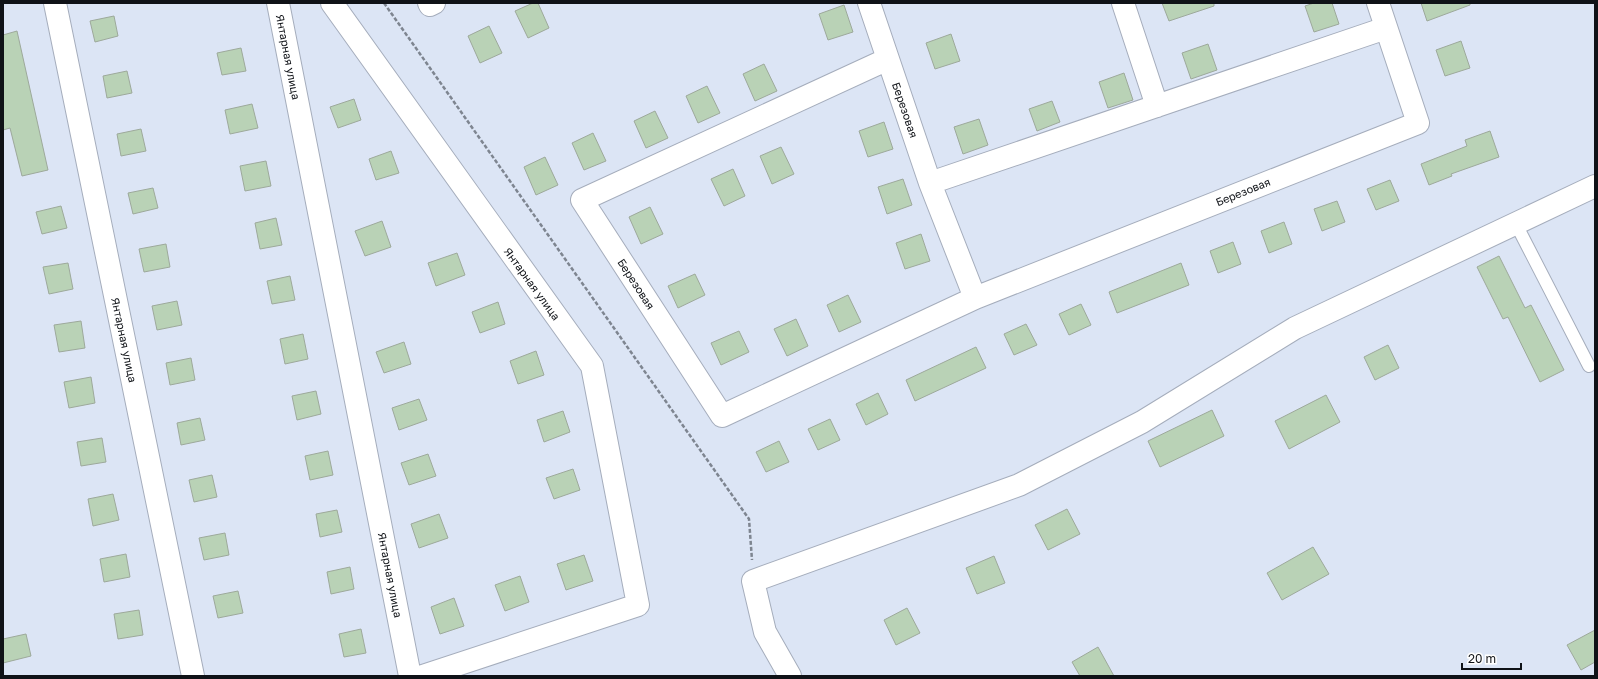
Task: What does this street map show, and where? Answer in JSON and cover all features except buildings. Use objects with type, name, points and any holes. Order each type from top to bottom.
[{"type":"street","name":"Янтарная улица","points":[[55,3],[193,676]]},
{"type":"street","name":"Янтарная улица","points":[[278,3],[410,676]]},
{"type":"street","name":"Янтарная улица","points":[[332,3],[592,366],[638,605],[423,676]]},
{"type":"street","points":[[429,3],[430,5],[434,3]]},
{"type":"street","name":"Березовая","points":[[869,3],[930,183],[975,298]]},
{"type":"street","points":[[1123,3],[1157,106]]},
{"type":"street","name":"Березовая","points":[[888,59],[582,200],[722,416],[975,298],[1418,123],[1378,3]]},
{"type":"street","points":[[930,183],[1386,28]]},
{"type":"street","points":[[790,676],[765,632],[753,581],[1019,484],[1142,422],[1295,328],[1595,186]]},
{"type":"lane","points":[[1516,224],[1589,366]]},
{"type":"path","points":[[384,3],[749,519],[753,581]]}]
